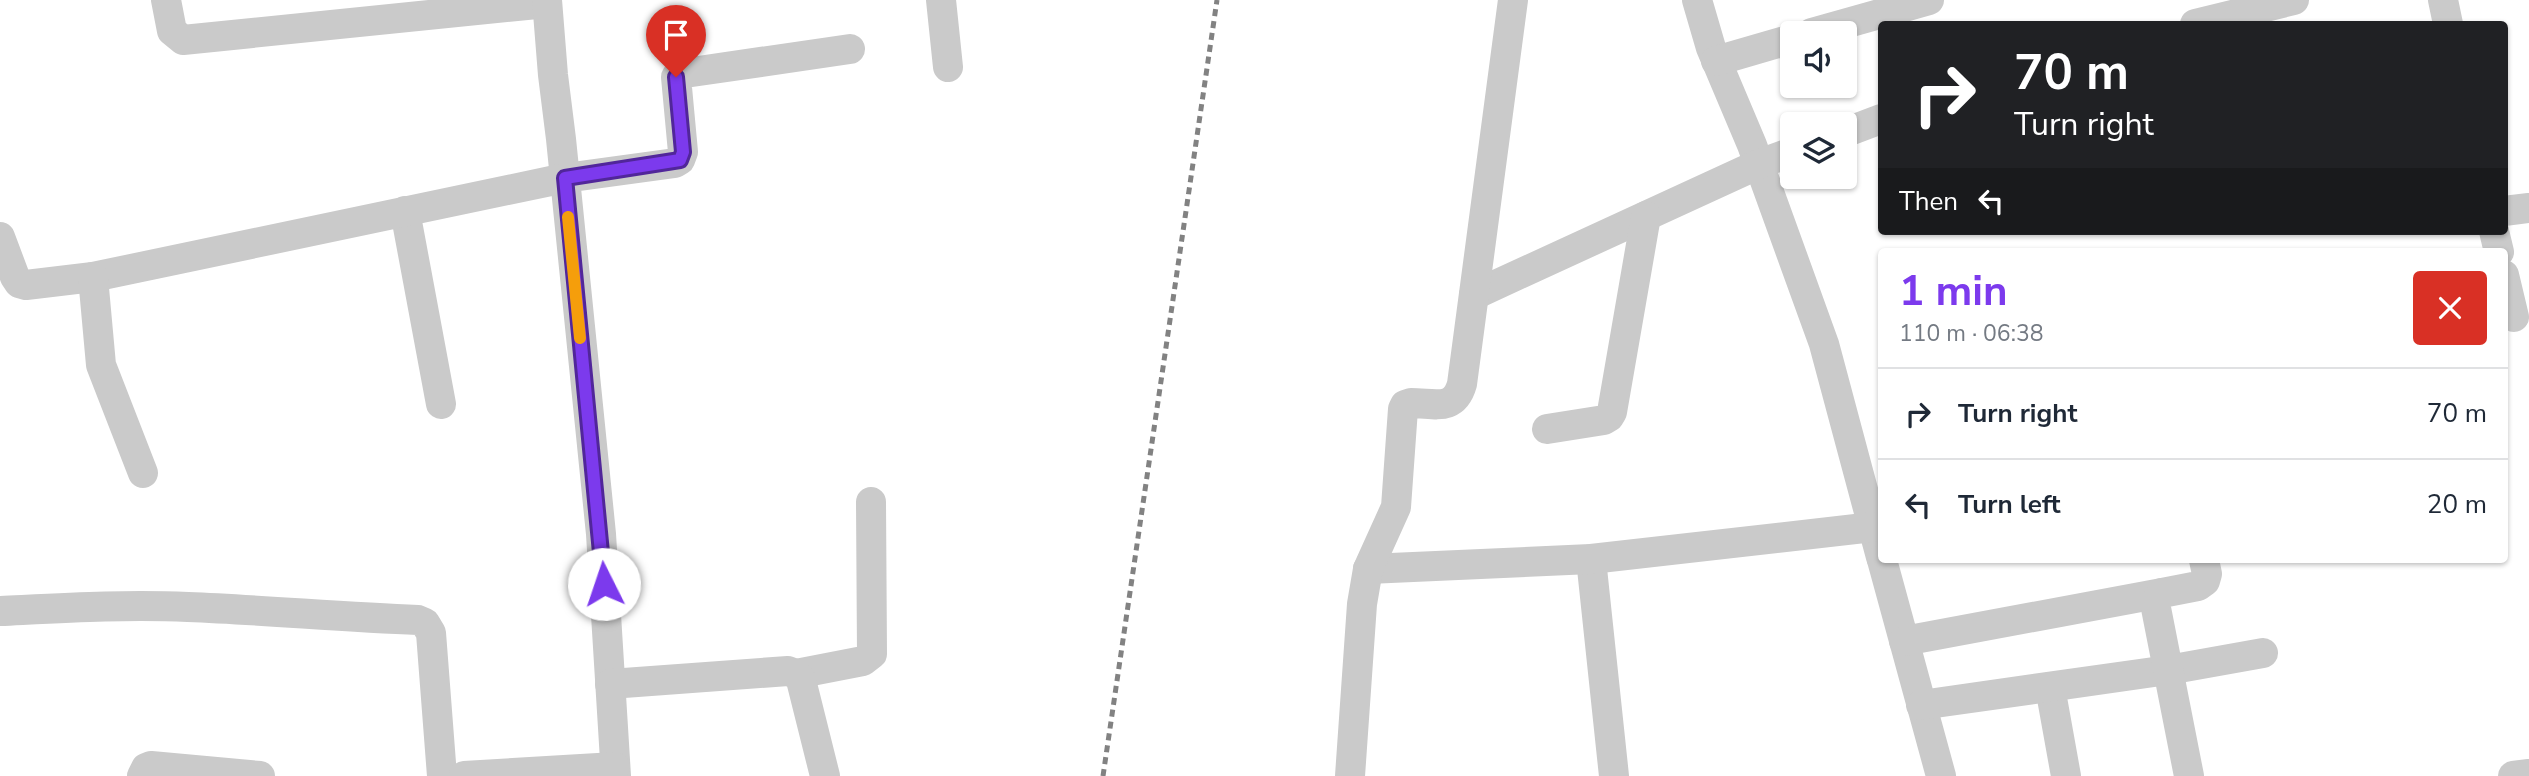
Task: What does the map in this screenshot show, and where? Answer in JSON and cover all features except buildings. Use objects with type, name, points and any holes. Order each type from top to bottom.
[{"type":"street","points":[[166,0],[172,31],[183,40],[384,9],[547,2],[552,75],[601,534],[615,772],[480,776]]},
{"type":"street","points":[[941,0],[948,67]]},
{"type":"street","points":[[1350,776],[1362,604],[1368,569],[1396,507],[1403,409],[1411,403],[1450,404],[1457,399],[1462,384],[1513,0]]},
{"type":"street","points":[[1697,0],[1716,61],[1759,164],[1824,344],[1878,545]]},
{"type":"street","points":[[1855,21],[1929,0]]},
{"type":"street","points":[[2207,21],[2294,0]]},
{"type":"street","points":[[2443,0],[2447,21]]},
{"type":"street","points":[[1716,61],[1780,42]]},
{"type":"street","points":[[0,237],[19,283],[26,285],[93,277],[565,178],[680,160],[683,152],[676,77],[678,74],[850,49]]},
{"type":"street","points":[[1857,128],[1878,120]]},
{"type":"street","points":[[1474,295],[1780,156]]},
{"type":"street","points":[[2508,211],[2529,208]]},
{"type":"street","points":[[405,211],[440,404]]},
{"type":"street","points":[[1547,429],[1604,420],[1612,412],[1646,216]]},
{"type":"street","points":[[93,277],[101,365],[143,473]]},
{"type":"street","points":[[2508,292],[2514,317]]},
{"type":"street","points":[[796,674],[863,661],[872,654],[871,502]]},
{"type":"street","points":[[1368,569],[1591,559],[1873,527]]},
{"type":"street","points":[[1591,559],[1614,776]]},
{"type":"street","points":[[1883,563],[1941,776]]},
{"type":"street","points":[[1905,641],[2198,586],[2205,582],[2207,574],[2205,563]]},
{"type":"street","points":[[2162,593],[2155,603],[2189,776]]},
{"type":"street","points":[[0,611],[86,607],[187,607],[418,620],[425,623],[432,633],[442,776]]},
{"type":"street","points":[[1921,705],[2168,670],[2263,653]]},
{"type":"street","points":[[610,684],[789,671],[801,680],[825,776]]},
{"type":"street","points":[[2050,687],[2066,776]]},
{"type":"street","points":[[142,776],[146,768],[151,766],[260,776]]},
{"type":"street","points":[[2513,776],[2529,774]]},
{"type":"railway","points":[[1103,776],[1217,0]]},
{"type":"slow traffic","points":[[568,217],[580,338]]},
{"type":"route","points":[[604,584],[565,178],[680,160],[683,152],[676,77]]}]
